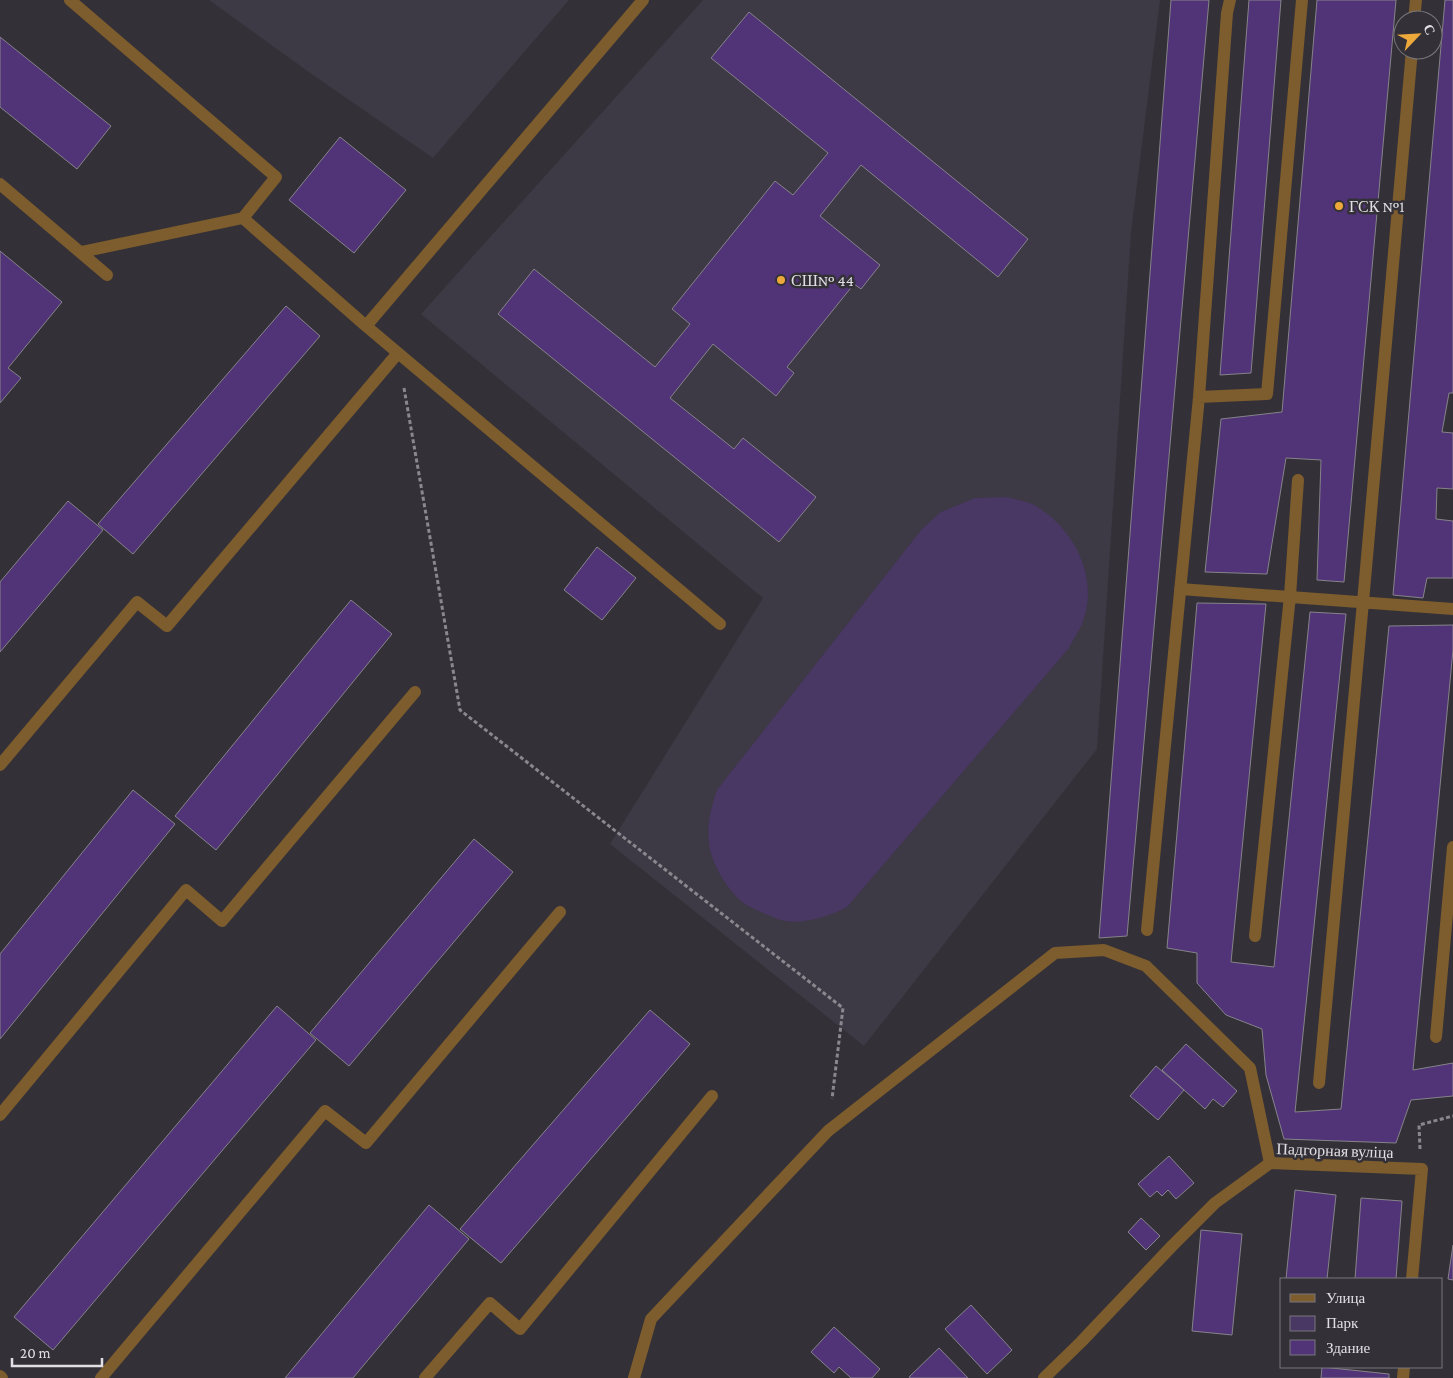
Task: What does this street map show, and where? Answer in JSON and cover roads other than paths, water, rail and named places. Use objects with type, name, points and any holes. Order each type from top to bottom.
[{"type":"street","points":[[70,0],[276,177],[243,218],[81,252]]},
{"type":"street","points":[[366,326],[643,0]]},
{"type":"street","points":[[1147,930],[1199,397],[1227,13],[1230,0]]},
{"type":"street","points":[[1199,397],[1266,394],[1302,0]]},
{"type":"street","points":[[1319,1083],[1411,60]]},
{"type":"street","points":[[0,184],[107,275]]},
{"type":"street","points":[[243,218],[366,326],[720,624]]},
{"type":"street","points":[[0,765],[137,602],[167,626],[398,353]]},
{"type":"street","points":[[1255,936],[1290,596],[1298,480]]},
{"type":"street","points":[[1180,589],[1453,609]]},
{"type":"street","points":[[0,1115],[186,890],[222,920],[415,692]]},
{"type":"street","points":[[1436,1037],[1453,847]]},
{"type":"street","points":[[102,1378],[326,1111],[366,1143],[560,912]]},
{"type":"street","points":[[634,1378],[651,1319],[828,1132],[1055,953],[1104,950],[1146,966],[1250,1068],[1270,1163]]},
{"type":"street","points":[[425,1378],[490,1303],[520,1329],[712,1096]]},
{"type":"street","name":"Падгорная вуліца","points":[[1044,1378],[1081,1342],[1172,1246],[1216,1204],[1270,1163],[1422,1169],[1412,1278]]},
{"type":"place","name":"ГСК №1","points":[[1339,206]]},
{"type":"place","name":"СШ№ 44","points":[[781,280]]}]
